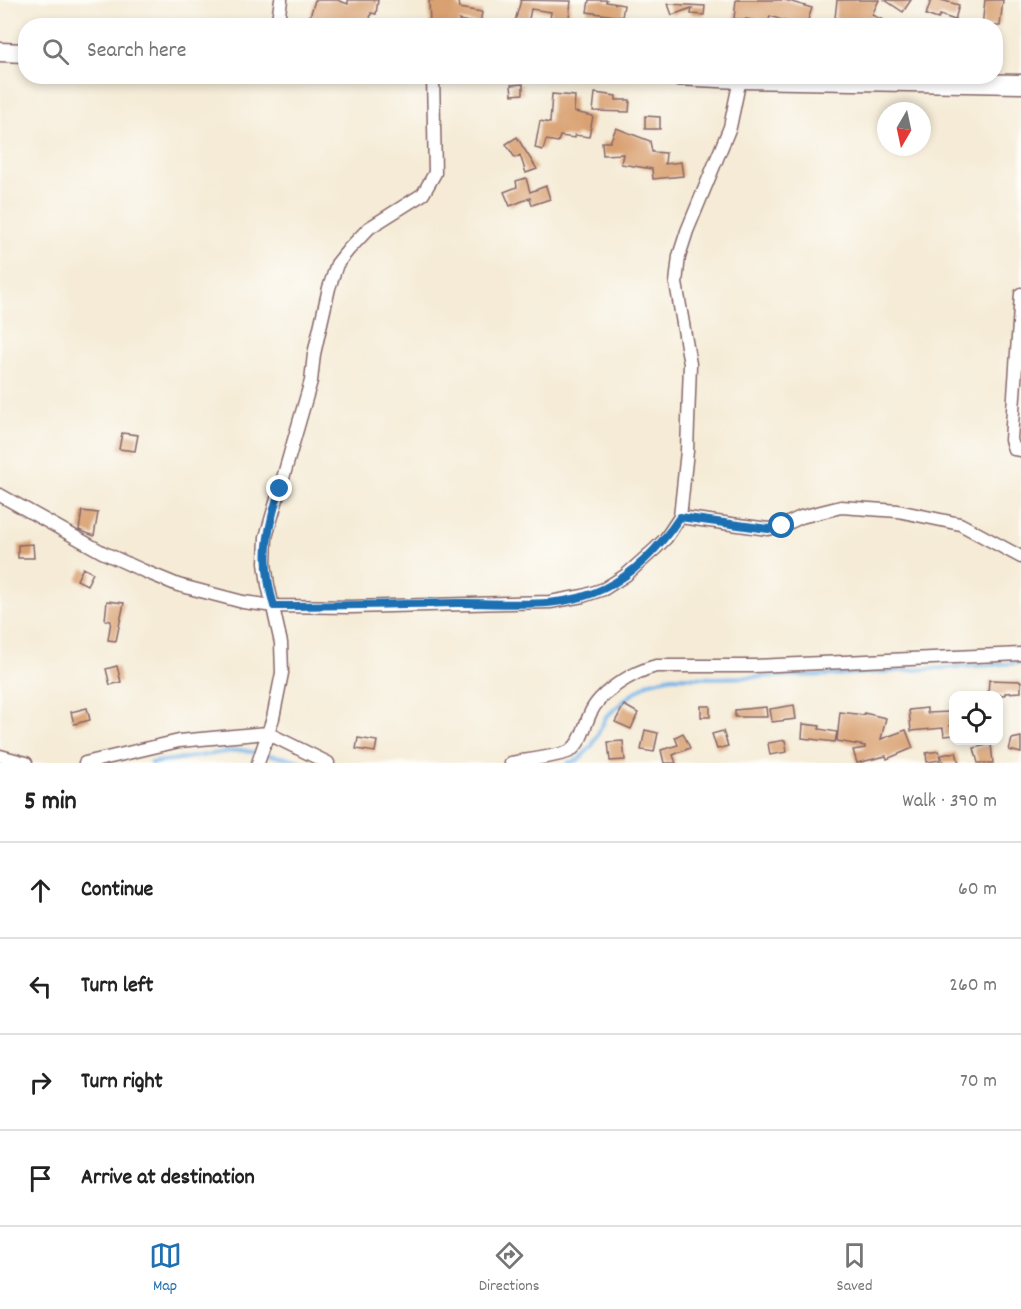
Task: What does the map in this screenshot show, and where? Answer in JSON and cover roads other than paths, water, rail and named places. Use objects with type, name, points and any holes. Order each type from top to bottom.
[{"type":"main road","points":[[0,52],[18,53]]},
{"type":"main road","points":[[1003,84],[1021,84]]},
{"type":"street","points":[[278,18],[281,0]]},
{"type":"street","points":[[260,756],[273,718],[282,673],[280,643],[265,562],[266,537],[311,381],[314,354],[329,288],[337,264],[349,249],[369,228],[423,194],[435,173],[433,84]]},
{"type":"street","points":[[0,495],[102,552],[144,572],[208,594],[274,606],[351,607],[550,602],[583,596],[604,589],[626,575],[666,538],[680,517],[687,451],[690,364],[676,283],[679,256],[730,127],[739,84]]},
{"type":"street","points":[[1021,294],[1011,440],[1014,449],[1021,450]]},
{"type":"street","points":[[680,517],[768,529],[782,526],[801,517],[841,507],[898,511],[960,524],[1021,557]]},
{"type":"street","points":[[511,763],[569,753],[579,741],[596,705],[621,681],[642,670],[656,666],[754,666],[1021,654]]},
{"type":"street","points":[[85,763],[180,741],[267,733],[328,763]]},
{"type":"street","points":[[0,756],[26,763]]},
{"type":"waterway","points":[[568,763],[578,760],[592,746],[606,717],[627,698],[650,682],[672,677],[835,675],[1021,663]]},
{"type":"waterway","points":[[151,763],[240,750],[293,759],[303,763]]}]
